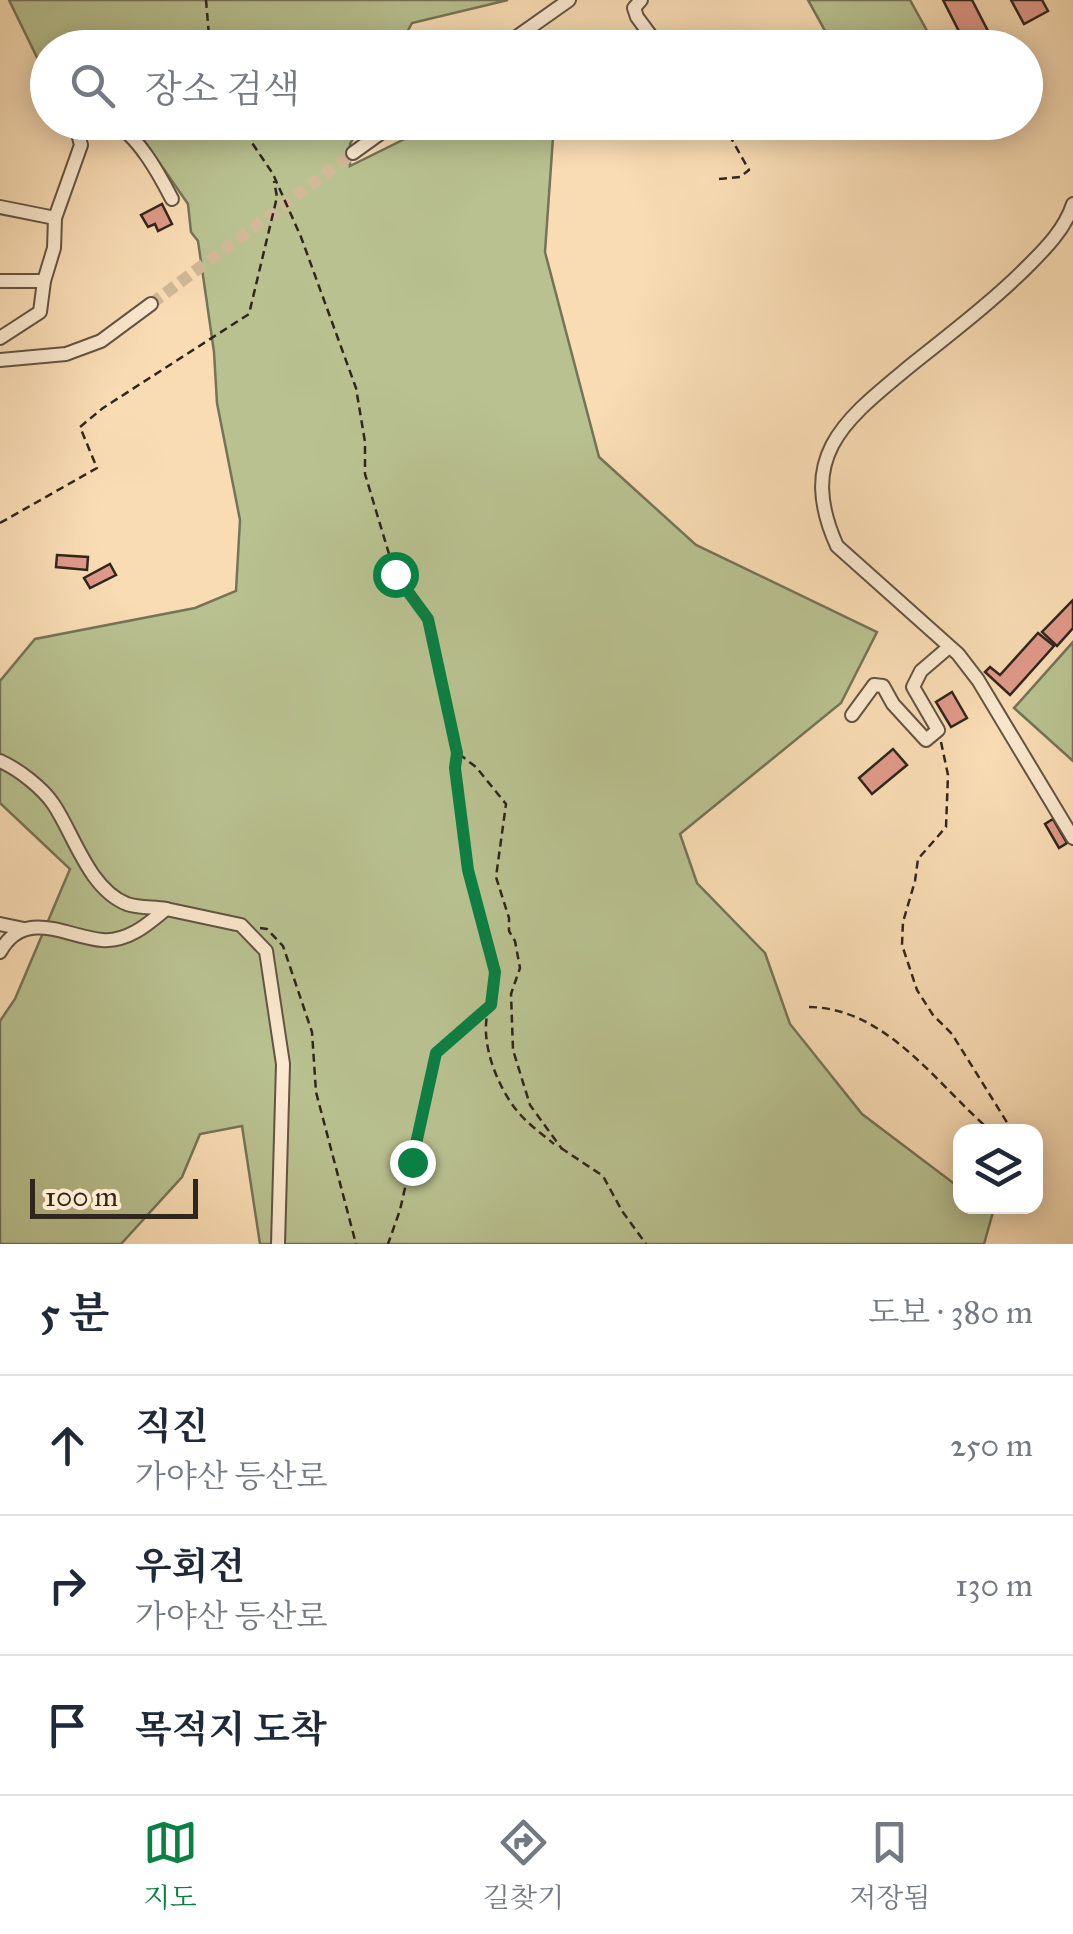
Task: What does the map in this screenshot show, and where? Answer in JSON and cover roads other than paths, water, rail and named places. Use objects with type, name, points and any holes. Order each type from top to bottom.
[{"type":"street","points":[[527,30],[570,0]]},
{"type":"street","points":[[641,0],[634,8],[646,30]]},
{"type":"street","points":[[0,338],[40,312],[54,248],[55,218],[80,140]]},
{"type":"street","points":[[133,140],[172,199]]},
{"type":"street","points":[[353,153],[371,140]]},
{"type":"street","points":[[0,207],[55,218]]},
{"type":"street","points":[[1073,207],[1058,234],[1011,283],[856,411],[836,437],[826,461],[823,497],[826,522],[837,546],[950,646],[978,680],[1073,838]]},
{"type":"street","points":[[0,281],[44,280]]},
{"type":"street","points":[[0,360],[66,354],[101,341],[151,304]]},
{"type":"street","points":[[852,715],[874,685],[883,686],[893,704],[926,740],[938,730],[912,687],[921,671],[950,646]]},
{"type":"street","points":[[0,761],[13,767],[53,803],[73,845],[97,879],[126,904],[242,924],[266,951],[284,1064],[278,1244]]},
{"type":"street","points":[[0,924],[65,931],[104,941],[140,932],[166,909]]},
{"type":"street","points":[[0,952],[24,929]]},
{"type":"tunnel","points":[[151,304],[353,153]]}]
